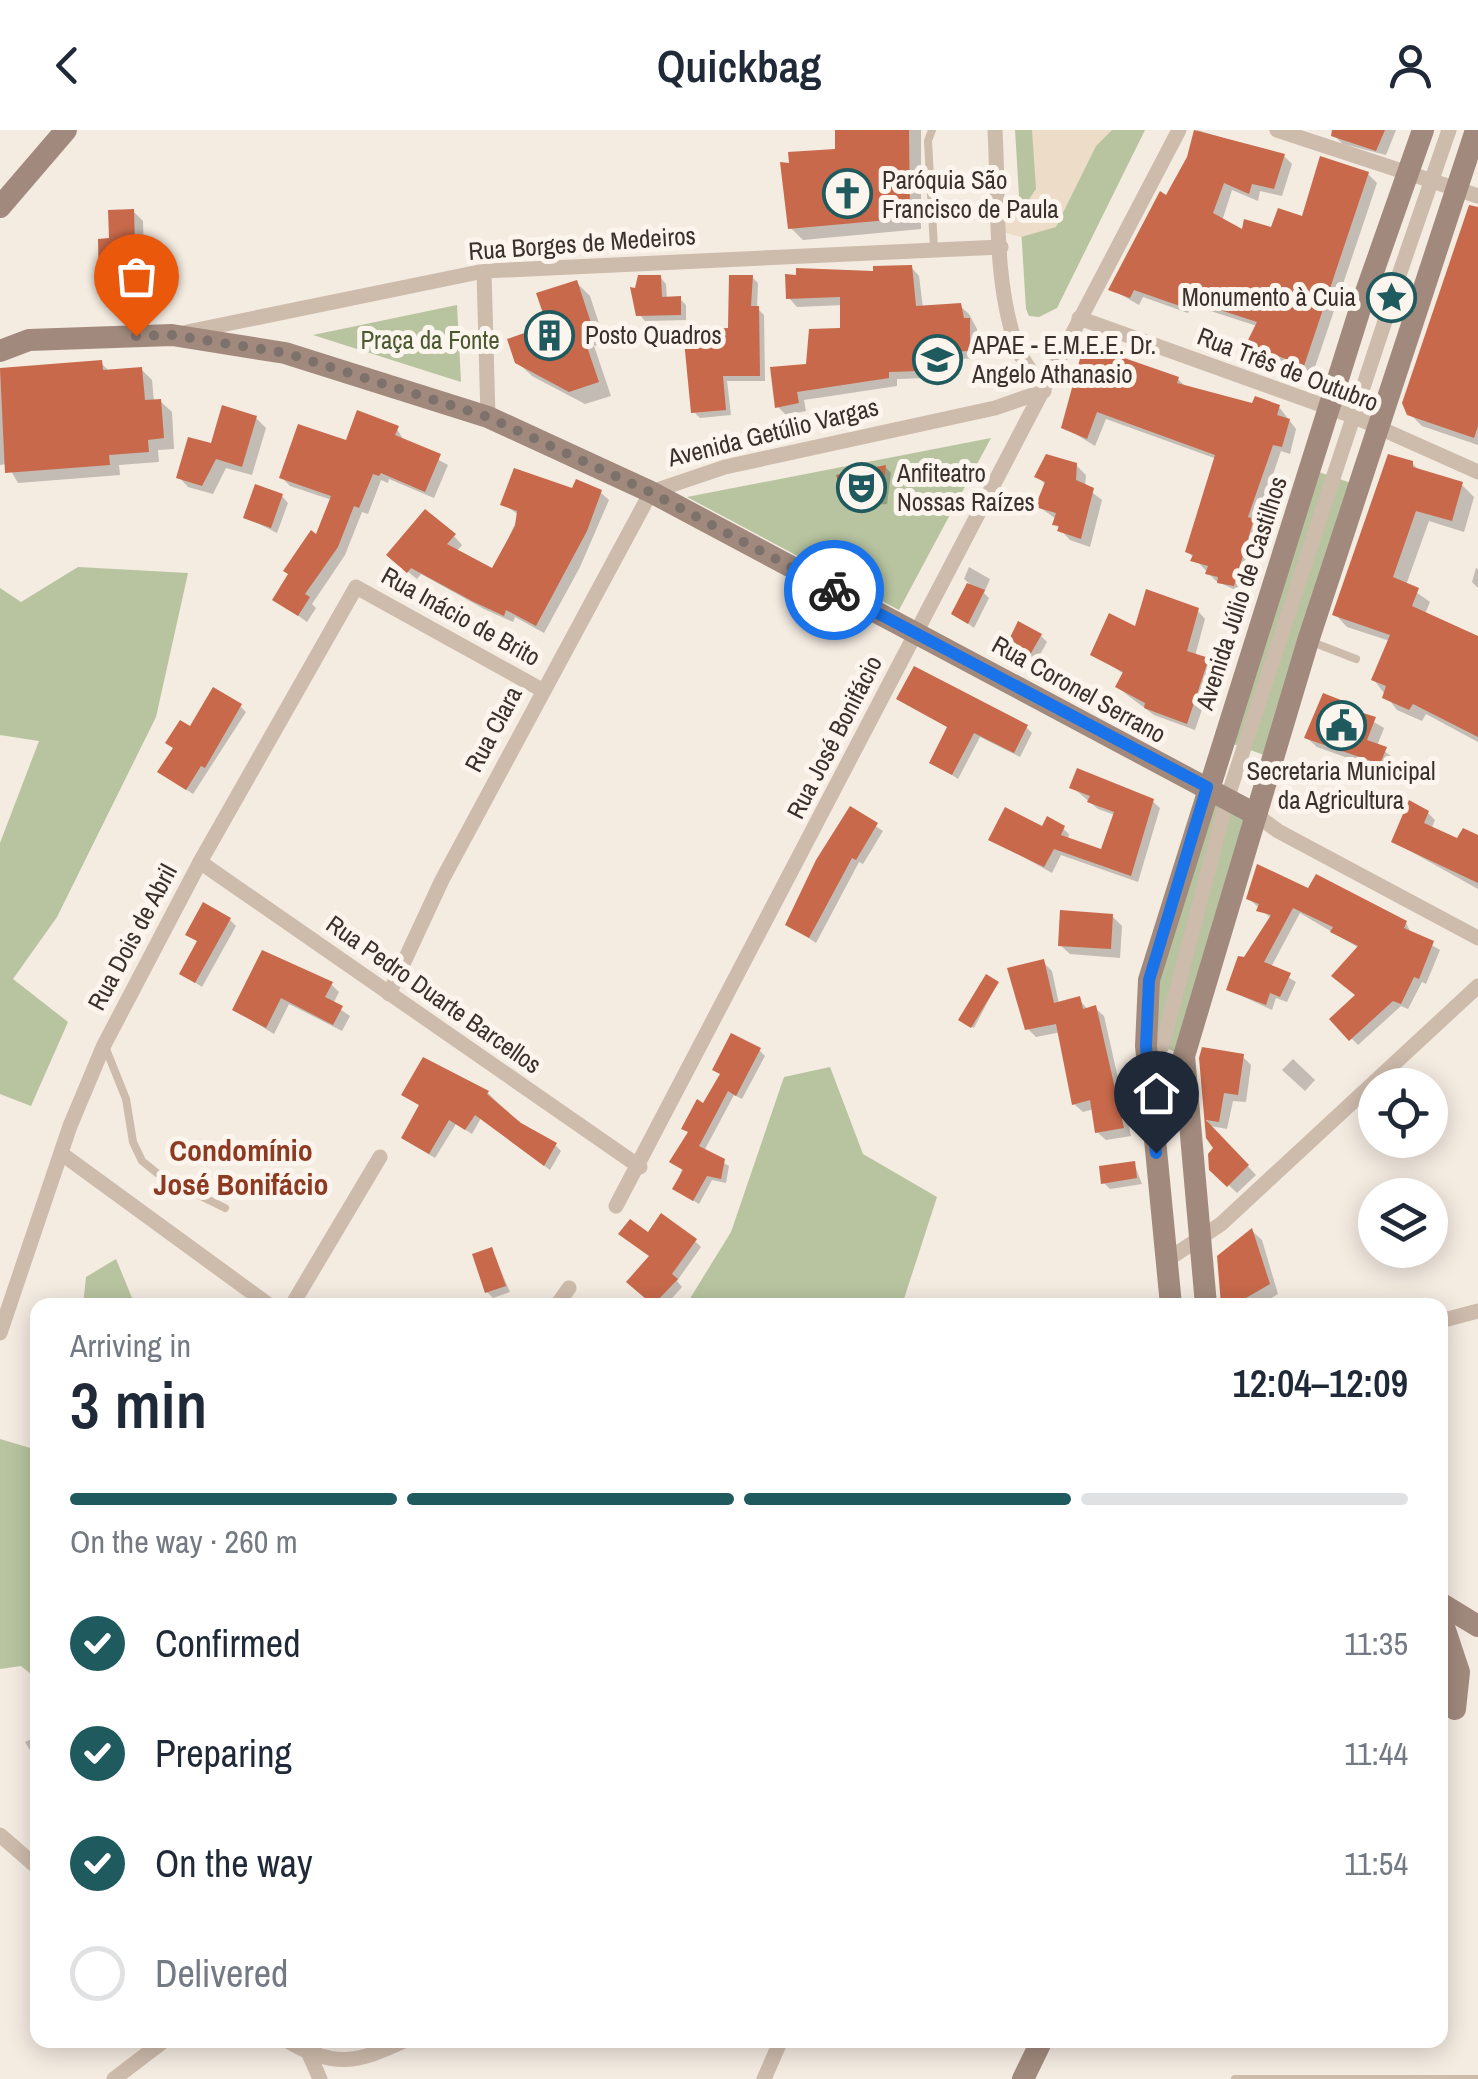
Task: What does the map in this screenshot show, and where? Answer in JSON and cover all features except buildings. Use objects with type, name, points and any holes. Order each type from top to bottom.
[{"type":"main road","points":[[0,207],[66,130]]},
{"type":"main road","name":"Avenida Júlio de Castilhos","points":[[1170,1298],[1149,980],[1218,792],[1222,740],[1360,309],[1374,272],[1404,225],[1408,172],[1422,131]]},
{"type":"main road","points":[[1205,1298],[1184,1056],[1308,641],[1474,137]]},
{"type":"main road","name":"Avenida Getúlio Vargas","points":[[0,351],[28,340],[172,335],[286,353],[488,417],[650,492]]},
{"type":"main road","points":[[0,340],[28,340]]},
{"type":"main road","name":"Rua Coronel Serrano","points":[[650,492],[1254,814]]},
{"type":"main road","points":[[1154,1046],[1184,1056]]},
{"type":"main road","points":[[1448,1608],[1478,1626]]},
{"type":"main road","points":[[1448,1639],[1459,1672],[1448,1715]]},
{"type":"main road","points":[[1448,1715],[1478,1690]]},
{"type":"main road","points":[[1023,2079],[1038,2048]]},
{"type":"street","points":[[995,130],[1002,247],[1017,348],[1044,392]]},
{"type":"street","name":"Rua José Bonifácio","points":[[616,1206],[640,1167],[1179,130]]},
{"type":"street","points":[[1278,130],[1456,187]]},
{"type":"street","points":[[1422,131],[1474,137]]},
{"type":"street","points":[[1448,133],[1456,187]]},
{"type":"street","points":[[1398,278],[1404,225],[1456,187]]},
{"type":"street","points":[[1404,225],[1443,235]]},
{"type":"street","name":"Rua Borges de Medeiros","points":[[172,335],[484,272],[1002,247]]},
{"type":"street","points":[[484,272],[488,417]]},
{"type":"street","points":[[1374,272],[1427,287]]},
{"type":"street","points":[[1360,309],[1413,328]]},
{"type":"street","name":"Rua Três de Outubro","points":[[1079,318],[1355,417],[1478,472]]},
{"type":"street","points":[[1218,792],[1244,751],[1386,318]]},
{"type":"street","points":[[1343,364],[1394,382]]},
{"type":"street","name":"Avenida Getúlio Vargas","points":[[650,492],[725,468],[995,408],[1044,392]]},
{"type":"street","points":[[1310,468],[1360,486]]},
{"type":"street","name":"Rua Clara","points":[[390,994],[442,880],[650,492]]},
{"type":"street","name":"Rua Inácio de Brito","points":[[356,587],[542,690]]},
{"type":"street","name":"Rua Dois de Abril","points":[[0,1333],[104,1045],[200,862],[356,587]]},
{"type":"street","points":[[1222,740],[1244,751],[1273,758]]},
{"type":"street","name":"Rua Coronel Serrano","points":[[1254,814],[1278,831],[1478,938]]},
{"type":"street","name":"Rua Pedro Duarte Barcellos","points":[[200,862],[640,1167]]},
{"type":"street","points":[[1167,1260],[1198,1242],[1478,986]]},
{"type":"street","points":[[62,1154],[260,1298]]},
{"type":"street","points":[[296,1298],[380,1157]]},
{"type":"street","points":[[562,1298],[569,1288]]},
{"type":"street","points":[[1448,1319],[1478,1311]]},
{"type":"street","points":[[0,1835],[30,1861]]},
{"type":"street","points":[[114,2079],[155,2048]]},
{"type":"street","points":[[299,2048],[340,2062],[389,2048]]},
{"type":"street","points":[[764,2079],[778,2048]]},
{"type":"street","points":[[309,2054],[320,2079]]},
{"type":"lane","points":[[932,130],[928,141],[934,248]]},
{"type":"lane","points":[[1308,641],[1356,659]]},
{"type":"lane","points":[[104,1045],[126,1100],[133,1142],[142,1160],[162,1177],[225,1208]]},
{"type":"lane","points":[[1236,2079],[1478,2079]]},
{"type":"green space","points":[[1015,130],[1145,130],[1057,308],[1039,317],[1029,316],[1026,309]]},
{"type":"green space","name":"Praça da Fonte","points":[[457,305],[461,382],[313,335]]},
{"type":"green space","points":[[991,438],[899,610],[687,497]]},
{"type":"green space","points":[[1310,469],[1360,486],[1273,758],[1222,740]]},
{"type":"green space","points":[[78,567],[188,573],[156,717],[57,917],[13,979],[68,1022],[31,1106],[0,1094],[0,843],[39,741],[0,735],[0,588],[21,602]]},
{"type":"green space","points":[[1207,787],[1255,814],[1184,1056],[1162,1046],[1146,1046],[1149,980]]},
{"type":"green space","points":[[830,1067],[863,1154],[937,1197],[904,1298],[690,1298],[731,1232],[784,1077]]},
{"type":"green space","points":[[116,1259],[132,1298],[84,1298],[86,1277]]},
{"type":"green space","points":[[0,1439],[30,1448],[30,1673],[21,1666],[0,1669]]},
{"type":"shaded area","points":[[1032,130],[1112,130],[1096,146],[1056,227],[1021,237],[999,231],[998,204],[1025,205],[1036,189]]},
{"type":"shaded area","points":[[1375,272],[1426,287],[1412,327],[1361,309]]},
{"type":"way so far","points":[[136,336],[172,335],[286,353],[488,417],[650,492],[834,590]]},
{"type":"place","name":"Paróquia São Francisco de Paula","points":[[847,194]]},
{"type":"place","name":"Monumento à Cuia","points":[[1391,297]]},
{"type":"place","name":"Posto Quadros","points":[[550,335]]},
{"type":"place","name":"APAE - E.M.E.E. Dr. Angelo Athanasio","points":[[937,359]]},
{"type":"place","name":"Anfiteatro Nossas Raízes","points":[[862,487]]},
{"type":"place","name":"Secretaria Municipal da Agricultura","points":[[1341,725]]},
{"type":"district","name":"Condomínio José Bonifácio","points":[[241,1167]]},
{"type":"route","points":[[834,590],[1207,787],[1149,980],[1146,1046],[1156,1153]]}]
